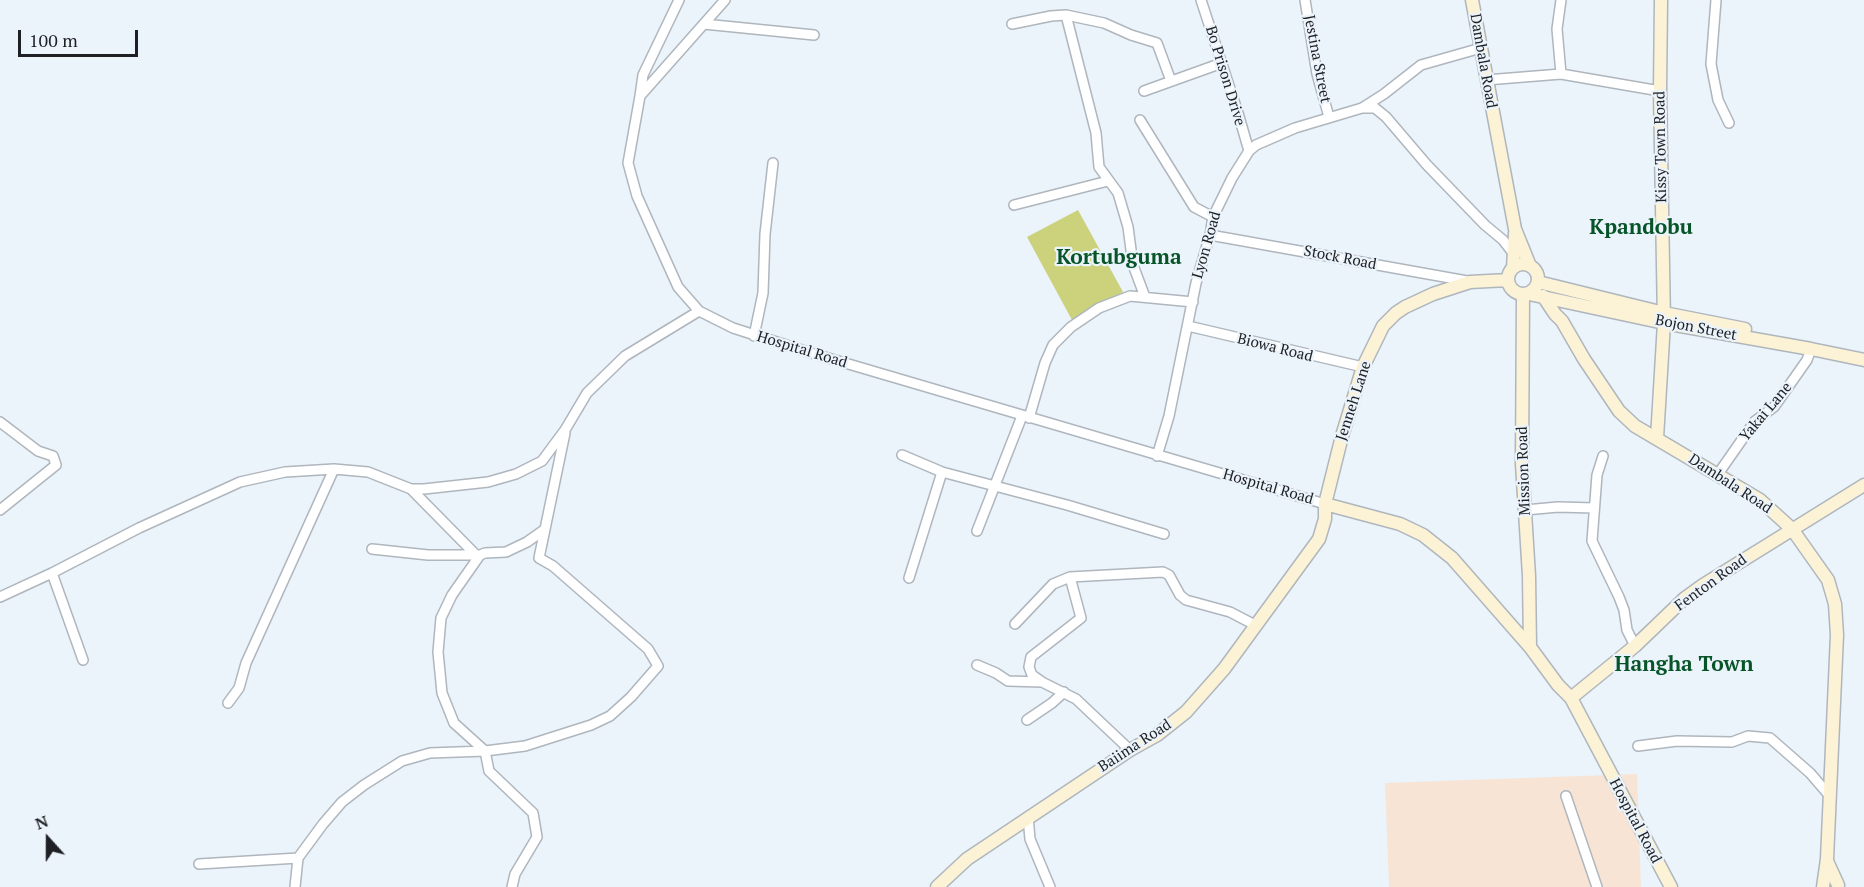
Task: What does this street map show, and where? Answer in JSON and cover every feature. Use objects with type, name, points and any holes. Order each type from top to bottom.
[{"type":"street","points":[[0,597],[139,528],[240,482],[285,472],[334,470],[368,472],[411,489],[424,489],[488,482],[516,474],[542,461],[565,430],[587,393],[625,357],[699,311],[678,287],[637,196],[628,163],[643,75],[679,0]]},
{"type":"street","points":[[640,96],[725,0]]},
{"type":"street","name":"Bo Prison Drive","points":[[1198,0],[1205,12],[1249,151]]},
{"type":"street","name":"Jestina Street","points":[[1305,0],[1317,74],[1329,117]]},
{"type":"street","name":"Dambala Road","points":[[1472,0],[1515,228],[1530,266],[1546,290],[1555,314],[1562,321],[1619,411],[1635,426],[1760,500],[1792,529],[1828,580],[1835,604],[1837,634],[1827,860],[1823,887]]},
{"type":"street","points":[[1561,0],[1557,29],[1561,74]]},
{"type":"street","name":"Kissy Town Road","points":[[1657,438],[1664,318],[1659,91],[1661,0]]},
{"type":"street","points":[[1716,0],[1711,64],[1719,100],[1729,123]]},
{"type":"street","points":[[1012,24],[1066,15],[1104,23],[1157,43],[1171,81]]},
{"type":"street","points":[[1066,15],[1096,133],[1099,166],[1104,171],[1108,182],[1118,193],[1128,227],[1132,265],[1145,297]]},
{"type":"street","points":[[704,24],[814,35]]},
{"type":"street","name":"Lyon Road","points":[[1157,456],[1169,416],[1196,282],[1213,217],[1232,178],[1249,151],[1256,145],[1295,128],[1362,108],[1384,94],[1421,64],[1481,48]]},
{"type":"street","points":[[1144,91],[1222,63]]},
{"type":"street","points":[[1486,80],[1561,74],[1659,91]]},
{"type":"street","points":[[1384,94],[1386,117]]},
{"type":"street","points":[[1362,108],[1375,108],[1386,117],[1427,165],[1485,225],[1503,240],[1513,253]]},
{"type":"street","points":[[1140,120],[1194,207],[1213,217]]},
{"type":"street","points":[[754,336],[763,293],[765,234],[773,163]]},
{"type":"street","points":[[1014,205],[1108,182]]},
{"type":"street","name":"Dambala Road","points":[[1510,274],[1515,228]]},
{"type":"street","name":"Stock Road","points":[[1210,235],[1470,282]]},
{"type":"street","points":[[1470,282],[1510,274],[1520,264],[1530,266]]},
{"type":"street","points":[[1510,274],[1511,290],[1526,294]]},
{"type":"street","name":"Jenneh Lane","points":[[1325,504],[1363,367],[1383,326],[1396,313],[1433,294],[1470,282]]},
{"type":"street","name":"Bojon Street","points":[[1526,294],[1546,290],[1664,318],[1864,360]]},
{"type":"street","name":"Mission Road","points":[[1526,294],[1522,464],[1529,576],[1530,647]]},
{"type":"street","points":[[976,531],[1053,345],[1071,327],[1099,308],[1130,296],[1193,302]]},
{"type":"street","name":"Hospital Road","points":[[699,311],[754,336],[1157,456],[1400,524],[1423,535],[1452,558],[1571,698],[1671,887]]},
{"type":"street","name":"Bojon Street","points":[[1664,318],[1864,352]]},
{"type":"street","name":"Biowa Road","points":[[1188,326],[1363,367]]},
{"type":"street","name":"Yakai Lane","points":[[1718,474],[1755,421],[1774,407],[1811,349]]},
{"type":"street","points":[[0,422],[38,451],[52,456],[56,465],[0,510]]},
{"type":"street","points":[[295,887],[298,858],[323,824],[342,802],[402,760],[430,753],[485,751],[525,746],[591,725],[610,716],[631,697],[658,666],[648,649],[553,566],[539,558],[565,430]]},
{"type":"street","points":[[902,454],[942,472],[1067,505],[1164,534]]},
{"type":"street","points":[[1603,456],[1597,475],[1592,541],[1619,597],[1635,646]]},
{"type":"street","points":[[228,703],[239,688],[246,663],[334,470]]},
{"type":"street","points":[[909,578],[942,472]]},
{"type":"street","name":"Fenton Road","points":[[1571,698],[1635,646],[1685,598],[1864,485]]},
{"type":"street","points":[[411,489],[478,554]]},
{"type":"street","name":"Baiima Road","points":[[937,887],[967,859],[1130,750],[1157,735],[1186,712],[1224,669],[1319,539],[1325,519],[1325,504]]},
{"type":"street","points":[[1525,510],[1558,507],[1594,508]]},
{"type":"street","points":[[372,549],[428,555],[506,552],[544,530]]},
{"type":"street","points":[[478,554],[452,595],[441,618],[438,652],[442,693],[454,723],[485,751],[489,771],[533,813],[537,837],[516,874],[512,887]]},
{"type":"street","points":[[1015,624],[1053,584],[1070,577],[1163,572],[1169,574],[1180,595],[1186,600],[1230,612],[1255,625]]},
{"type":"street","points":[[52,573],[83,660]]},
{"type":"street","points":[[1070,577],[1081,618],[1031,657],[1029,667],[1032,675],[1042,682],[1076,699],[1130,750]]},
{"type":"street","points":[[977,665],[1008,681],[1042,682]]},
{"type":"street","points":[[1027,720],[1052,704],[1064,692]]},
{"type":"street","points":[[1638,746],[1677,741],[1732,742],[1748,736],[1770,738],[1810,773],[1829,795]]},
{"type":"street","points":[[1566,796],[1597,887]]},
{"type":"street","points":[[1028,817],[1030,839],[1050,887]]},
{"type":"street","points":[[199,864],[298,858]]},
{"type":"street","name":"Dambala Road","points":[[1827,860],[1836,886]]},
{"type":"shaded area","points":[[1637,774],[1641,887],[1389,887],[1385,783]]},
{"type":"green space","points":[[1078,210],[1123,292],[1072,320],[1027,237]]},
{"type":"district","name":"Kpandobu","points":[[1641,228]]},
{"type":"district","name":"Kortubguma","points":[[1119,258]]},
{"type":"district","name":"Hangha Town","points":[[1684,665]]}]
